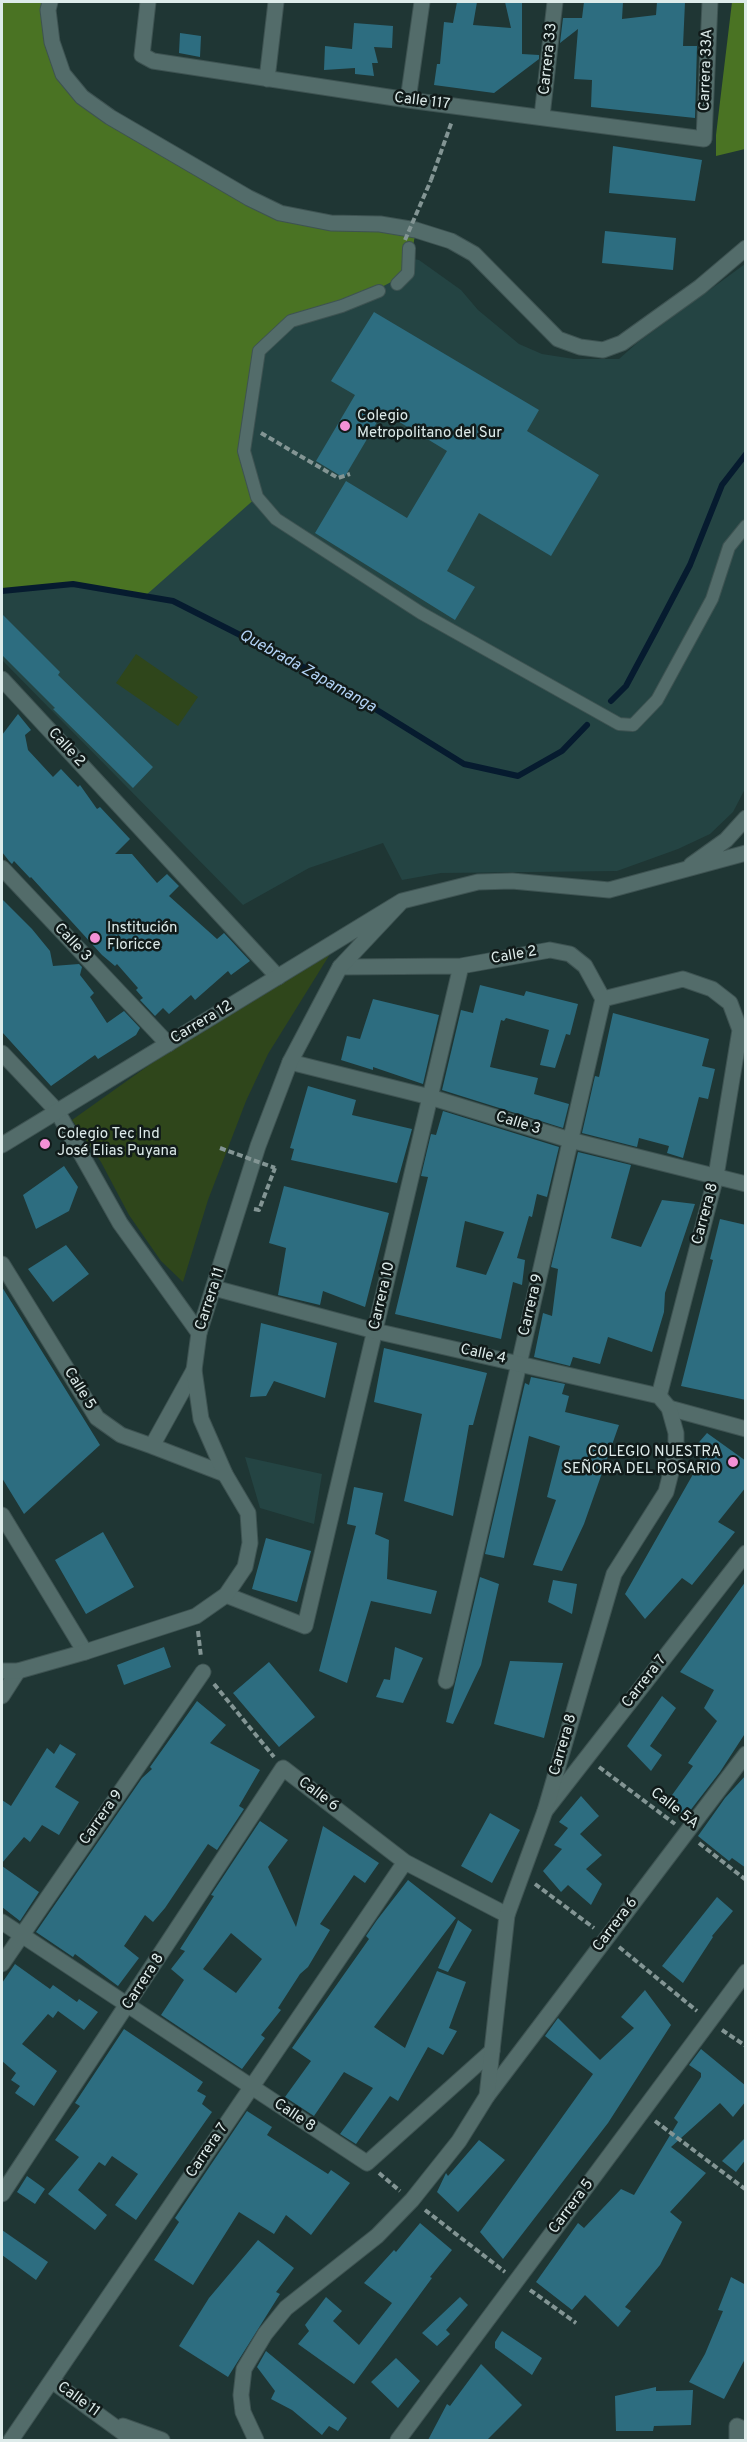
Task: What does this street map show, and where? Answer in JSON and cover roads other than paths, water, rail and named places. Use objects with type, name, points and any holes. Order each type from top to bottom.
[{"type":"street","points":[[50,2],[48,10],[52,42],[63,74],[82,98],[110,117],[249,198],[280,213],[331,223],[380,224],[416,230],[451,241],[474,254],[558,339],[580,347],[603,350],[622,343],[700,287],[746,248]]},
{"type":"street","name":"Calle 117","points":[[148,2],[142,55],[153,61],[408,100],[704,139]]},
{"type":"street","points":[[267,79],[276,2]]},
{"type":"street","points":[[408,100],[422,2]]},
{"type":"street","name":"Carrera 33","points":[[542,116],[555,2]]},
{"type":"street","name":"Carrera 33A","points":[[704,139],[710,2]]},
{"type":"street","name":"Calle 2","points":[[2,679],[278,977]]},
{"type":"street","points":[[683,871],[726,840],[746,818]]},
{"type":"street","name":"Carrera 12","points":[[2,1145],[402,901],[478,882],[512,881],[609,890],[746,853]]},
{"type":"street","name":"Calle 3","points":[[2,868],[168,1044]]},
{"type":"street","name":"Carrera 11","points":[[2,1671],[18,1671],[196,1616],[226,1595],[245,1567],[250,1543],[248,1513],[225,1474],[201,1419],[195,1370],[199,1333],[258,1146],[290,1062],[340,967],[402,901]]},
{"type":"street","name":"Calle 2","points":[[340,967],[461,966],[550,950],[570,954],[585,966],[603,999]]},
{"type":"street","name":"Carrera 10","points":[[226,1595],[305,1626],[461,966]]},
{"type":"street","points":[[603,999],[683,979],[712,989],[730,1003],[743,1030]]},
{"type":"street","name":"Carrera 9","points":[[446,1681],[603,999]]},
{"type":"street","name":"Carrera 8","points":[[659,1396],[716,1176],[743,1030]]},
{"type":"street","points":[[2,1053],[57,1111],[120,1223],[199,1333]]},
{"type":"street","name":"Calle 3","points":[[290,1062],[430,1097],[570,1140],[746,1184]]},
{"type":"street","name":"Calle 5","points":[[2,1264],[97,1418],[121,1435],[225,1474]]},
{"type":"street","name":"Calle 4","points":[[214,1288],[375,1331],[659,1396]]},
{"type":"street","points":[[152,1446],[195,1370]]},
{"type":"street","points":[[659,1396],[669,1408],[746,1429]]},
{"type":"street","name":"Carrera 8","points":[[487,2096],[507,1915],[545,1811],[614,1574],[666,1492],[676,1453],[676,1433],[669,1408]]},
{"type":"street","points":[[2,1515],[85,1652]]},
{"type":"street","name":"Carrera 7","points":[[545,1811],[746,1552]]},
{"type":"street","points":[[2,1696],[18,1671]]},
{"type":"street","name":"Carrera 9","points":[[2,1964],[203,1672]]},
{"type":"street","name":"Carrera 6","points":[[487,2096],[746,1754]]},
{"type":"street","name":"Carrera 8","points":[[2,2194],[283,1768]]},
{"type":"street","name":"Calle 6","points":[[283,1768],[405,1862],[507,1915]]},
{"type":"street","name":"Carrera 7","points":[[11,2440],[405,1862]]},
{"type":"street","name":"Calle 8","points":[[2,1922],[367,2163],[492,2051]]},
{"type":"street","name":"Carrera 5","points":[[398,2440],[746,1972]]},
{"type":"street","points":[[256,2440],[243,2412],[241,2395],[244,2369],[266,2334],[286,2308],[377,2235],[412,2200],[459,2141],[487,2096]]},
{"type":"street","name":"Calle 11","points":[[52,2381],[134,2440]]},
{"type":"street","points":[[106,2420],[162,2440]]},
{"type":"street","points":[[737,2440],[737,2426],[746,2430]]},
{"type":"lane","points":[[398,284],[408,273],[407,244]]},
{"type":"lane","points":[[379,291],[342,306],[291,321],[259,351],[244,451],[257,497],[276,519],[421,613],[620,724],[633,725],[657,700],[712,599],[729,547],[746,526]]},
{"type":"waterway","name":"Quebrada Zapamanga","points":[[611,701],[626,686],[690,565],[722,485],[746,454]]},
{"type":"waterway","name":"Quebrada Zapamanga","points":[[2,591],[73,584],[173,601],[327,679],[464,764],[518,776],[562,751],[587,725]]},
{"type":"place","name":"Colegio Metropolitano del Sur","points":[[345,426]]},
{"type":"place","name":"Institución Floricce","points":[[95,938]]},
{"type":"place","name":"Colegio Tec Ind José Elias Puyana","points":[[45,1144]]},
{"type":"place","name":"COLEGIO NUESTRA SEÑORA DEL ROSARIO","points":[[733,1462]]}]
